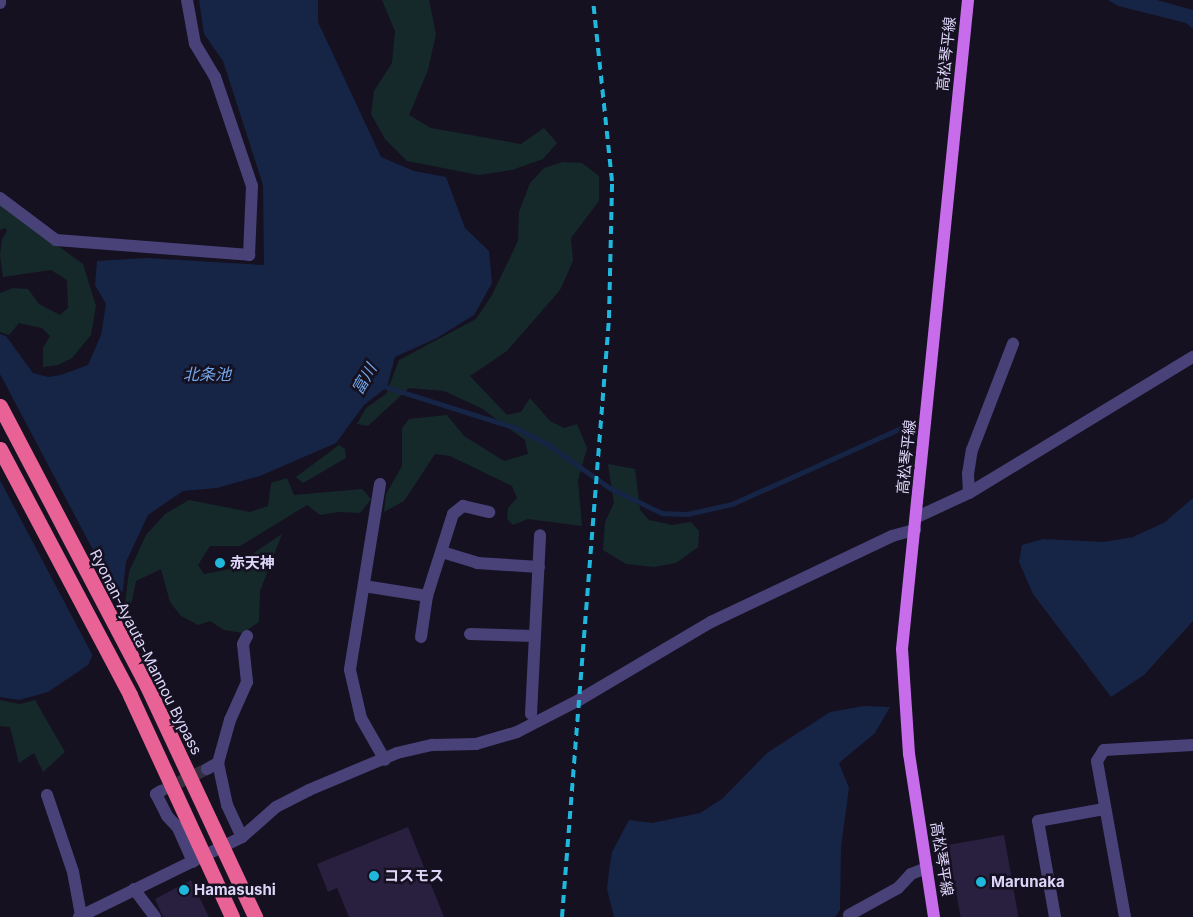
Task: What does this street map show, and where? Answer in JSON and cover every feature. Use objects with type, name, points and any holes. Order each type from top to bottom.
[{"type":"highway","name":"Ryonan-Ayauta-Mannou Bypass","points":[[0,406],[147,686],[224,847],[255,917]]},
{"type":"highway","points":[[0,449],[130,695],[200,859],[232,917]]},
{"type":"main road","name":"高松琴平線","points":[[934,917],[908,754],[902,650],[968,0]]},
{"type":"street","points":[[0,198],[56,240],[249,255],[252,186],[215,77],[194,44],[187,0]]},
{"type":"street","points":[[969,493],[968,474],[972,450],[1013,344]]},
{"type":"street","points":[[47,795],[73,872],[80,916],[224,847],[242,837],[276,807],[309,790],[385,760],[397,753],[433,745],[476,744],[517,732],[579,700],[711,622],[916,524],[1193,357]]},
{"type":"street","points":[[380,484],[350,670],[361,718],[385,760]]},
{"type":"street","points":[[421,637],[427,596],[453,514],[464,506],[489,512]]},
{"type":"street","points":[[531,714],[540,535]]},
{"type":"street","points":[[442,552],[477,563],[538,567]]},
{"type":"street","points":[[364,586],[427,596]]},
{"type":"street","points":[[470,634],[535,636]]},
{"type":"street","points":[[242,837],[227,805],[213,766],[230,720],[247,682],[243,644],[247,636]]},
{"type":"street","points":[[1125,917],[1096,761],[1104,750],[1193,745]]},
{"type":"street","points":[[161,792],[156,794],[167,816],[200,859]]},
{"type":"street","points":[[1055,917],[1038,821],[1104,808]]},
{"type":"street","points":[[856,914],[898,888],[911,874],[927,868]]},
{"type":"street","points":[[134,889],[155,917]]},
{"type":"green space","points":[[382,0],[429,0],[436,34],[428,70],[409,115],[431,128],[521,144],[544,128],[557,143],[543,159],[512,170],[479,175],[407,161],[385,139],[371,114],[374,91],[392,63],[395,31]]},
{"type":"green space","points":[[563,162],[582,163],[599,176],[599,201],[571,238],[573,261],[560,290],[507,351],[470,376],[507,415],[521,412],[530,398],[550,421],[564,428],[577,424],[587,448],[578,480],[582,526],[528,519],[513,525],[507,519],[508,508],[517,498],[512,486],[450,456],[435,454],[404,501],[384,512],[386,494],[402,466],[402,428],[409,419],[447,415],[464,436],[504,461],[528,454],[525,440],[481,408],[444,391],[409,388],[368,426],[357,424],[366,408],[386,394],[399,360],[476,319],[492,295],[518,241],[519,212],[530,183],[544,168]]},
{"type":"green space","points":[[0,204],[83,264],[96,306],[91,335],[72,358],[58,365],[43,367],[43,348],[50,336],[42,328],[19,323],[9,335],[0,332],[0,293],[13,288],[28,289],[39,304],[60,315],[68,308],[67,280],[51,270],[3,277],[0,255],[2,239],[7,231],[5,228],[0,230]]},
{"type":"green space","points":[[339,445],[345,449],[346,458],[303,483],[296,477]]},
{"type":"green space","points":[[608,464],[635,469],[640,510],[649,520],[672,525],[691,522],[699,531],[698,547],[676,563],[654,567],[626,564],[603,550],[605,522],[614,503]]},
{"type":"green space","points":[[287,478],[294,495],[362,489],[371,499],[360,513],[338,512],[320,515],[307,505],[240,546],[210,546],[198,565],[204,574],[230,569],[282,534],[260,591],[259,622],[243,633],[224,630],[210,621],[198,625],[181,616],[170,602],[161,569],[136,581],[130,610],[125,603],[129,572],[146,535],[165,514],[189,500],[250,512],[268,506],[271,483]]},
{"type":"green space","points":[[0,700],[20,704],[35,700],[65,752],[43,772],[34,753],[19,763],[10,727],[0,726]]},
{"type":"water","name":"北条池","points":[[199,0],[318,0],[318,22],[381,157],[414,171],[446,177],[465,228],[489,251],[492,283],[474,315],[437,338],[395,357],[387,387],[364,405],[336,443],[260,476],[217,488],[183,491],[148,515],[126,562],[123,590],[88,665],[48,692],[19,700],[0,697],[0,334],[6,336],[33,373],[48,377],[61,375],[88,365],[101,335],[106,304],[95,285],[97,261],[146,258],[264,265],[263,185],[223,61],[204,34]]},
{"type":"water","points":[[1108,0],[1157,0],[1193,10],[1193,29],[1186,23],[1118,6]]},
{"type":"water","points":[[1193,498],[1193,621],[1144,675],[1111,697],[1033,594],[1019,562],[1022,545],[1043,539],[1104,542],[1133,537],[1165,522]]},
{"type":"water","points":[[864,706],[890,707],[875,733],[839,763],[849,788],[841,847],[840,910],[835,917],[614,917],[607,889],[609,871],[612,852],[629,820],[652,823],[700,813],[722,799],[767,753],[830,712]]},
{"type":"pier","points":[[0,374],[120,601],[94,658],[0,480]]},
{"type":"building","name":"コスモス","points":[[408,827],[444,917],[349,917],[337,888],[328,892],[317,864]]},
{"type":"building","points":[[1004,835],[1018,917],[961,917],[948,845]]},
{"type":"building","name":"Hamasushi","points":[[191,880],[209,917],[163,917],[155,899]]},
{"type":"waterway","points":[[383,386],[516,428],[549,445],[610,488],[662,513],[687,514],[732,504],[903,427]]},
{"type":"tunnel","points":[[163,790],[207,769]]},
{"type":"railway","points":[[562,917],[609,318],[612,181],[593,0]]},
{"type":"place","name":"赤天神","points":[[220,563]]},
{"type":"place","name":"コスモス","points":[[374,876]]},
{"type":"place","name":"Marunaka","points":[[981,882]]},
{"type":"place","name":"Hamasushi","points":[[184,890]]},
{"type":"water label","name":"富川","points":[[364,379]]}]
